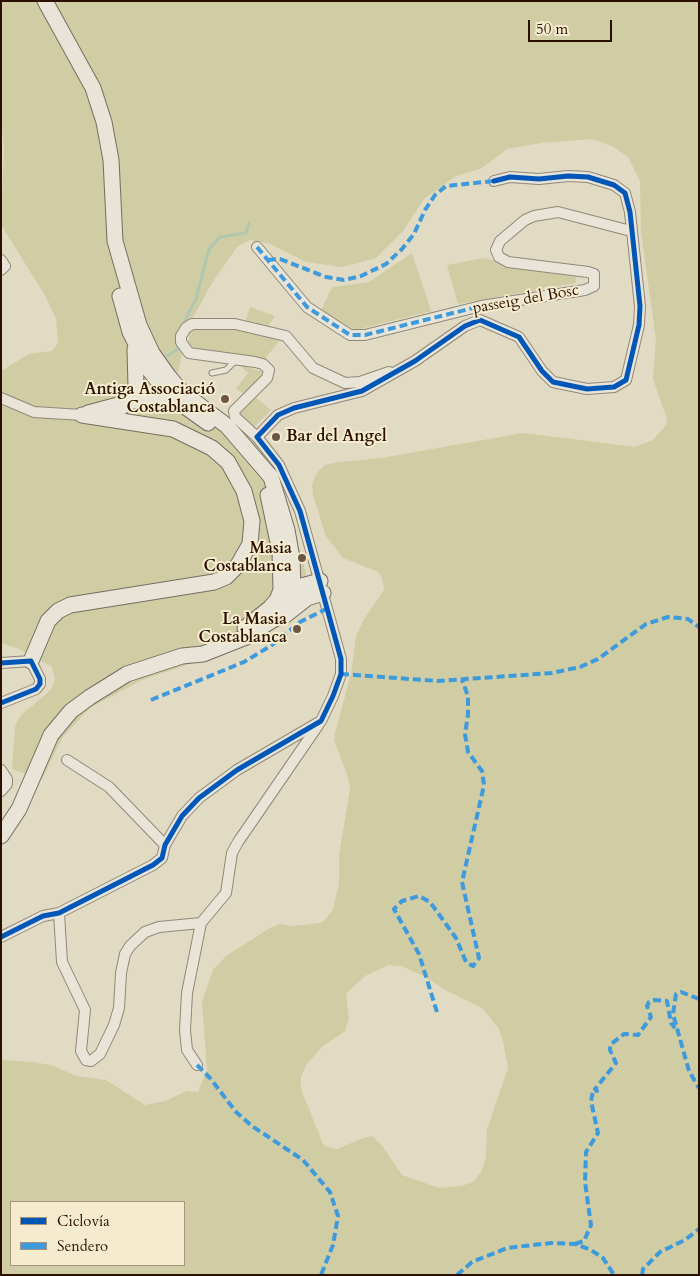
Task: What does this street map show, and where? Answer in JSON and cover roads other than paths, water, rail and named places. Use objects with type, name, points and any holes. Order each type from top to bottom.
[{"type":"main road","points":[[45,1],[92,88],[104,122],[111,160],[115,241],[114,263],[126,318],[135,343],[156,380],[182,399],[227,426],[271,477],[282,508],[292,558],[293,590],[285,609],[270,623]]},
{"type":"main road","points":[[115,241],[135,314],[152,354],[182,399]]},
{"type":"main road","points":[[135,343],[136,386]]},
{"type":"main road","points":[[148,397],[156,380],[152,354]]},
{"type":"main road","points":[[122,421],[122,404],[136,386],[156,380]]},
{"type":"main road","points":[[82,415],[148,397],[182,399]]},
{"type":"main road","points":[[31,661],[48,621],[58,611],[70,606],[214,582],[226,577],[238,565],[250,544],[252,521],[247,499],[235,472],[222,456],[203,443],[174,429],[82,415]]},
{"type":"main road","points":[[259,462],[272,508],[288,582],[293,590],[302,597],[307,598]]},
{"type":"main road","points":[[270,608],[277,600],[281,590],[280,552]]},
{"type":"main road","points":[[1,836],[20,809],[43,750],[60,722],[90,697],[110,684],[144,668],[182,656],[234,634],[293,590],[322,587]]},
{"type":"main road","points":[[182,656],[203,654],[229,645],[287,614],[322,587]]},
{"type":"street","points":[[256,437],[285,410],[362,391],[404,368],[465,326],[480,320],[519,337],[542,371],[553,382],[587,389],[619,386],[626,380],[639,324],[640,306],[630,212],[625,193],[621,188],[588,177],[568,176],[539,179],[510,177],[494,181]]},
{"type":"street","name":"passeig del Bosc","points":[[257,247],[307,307],[350,335],[365,335],[482,306],[585,290],[594,286],[594,274],[588,272],[508,262],[499,257],[496,250],[500,241],[525,220],[534,216],[558,212],[631,231]]},
{"type":"street","points":[[1,260],[5,266],[1,270]]},
{"type":"street","points":[[480,320],[482,306]]},
{"type":"street","points":[[197,1065],[187,1050],[185,1030],[187,993],[201,923],[226,893],[232,853],[238,842],[321,721],[341,674],[341,659],[300,512],[290,487],[279,465],[256,437],[234,416],[234,411],[267,378],[269,370],[263,364],[192,354],[185,349],[182,336],[186,328],[199,323],[235,324],[286,336],[313,368],[345,383],[360,382],[404,368]]},
{"type":"street","points":[[1,398],[34,412],[82,415]]},
{"type":"street","points":[[1,663],[31,661],[39,675],[40,684],[36,689],[1,703]]},
{"type":"street","points":[[1,937],[43,916],[59,913],[154,865],[162,858],[166,845],[182,816],[199,798],[237,770],[321,721]]},
{"type":"street","points":[[67,760],[109,787],[166,845]]},
{"type":"street","points":[[1,770],[7,779],[7,784],[1,791]]},
{"type":"street","points":[[59,913],[62,962],[85,1010],[81,1051],[86,1060],[92,1060],[100,1054],[114,1026],[119,1008],[121,973],[125,954],[130,946],[144,932],[159,927],[201,923]]},
{"type":"lane","points":[[212,373],[226,370],[236,359]]},
{"type":"waterway","points":[[181,328],[196,299],[209,249],[220,237],[246,233],[249,223]]},
{"type":"waterway","points":[[167,356],[178,349],[178,343]]},
{"type":"place","name":"Antiga Associació Costablanca","points":[[225,399]]},
{"type":"place","name":"Bar del Angel","points":[[276,437]]},
{"type":"place","name":"Masia Costablanca","points":[[302,558]]},
{"type":"place","name":"La Masia Costablanca","points":[[297,629]]}]
